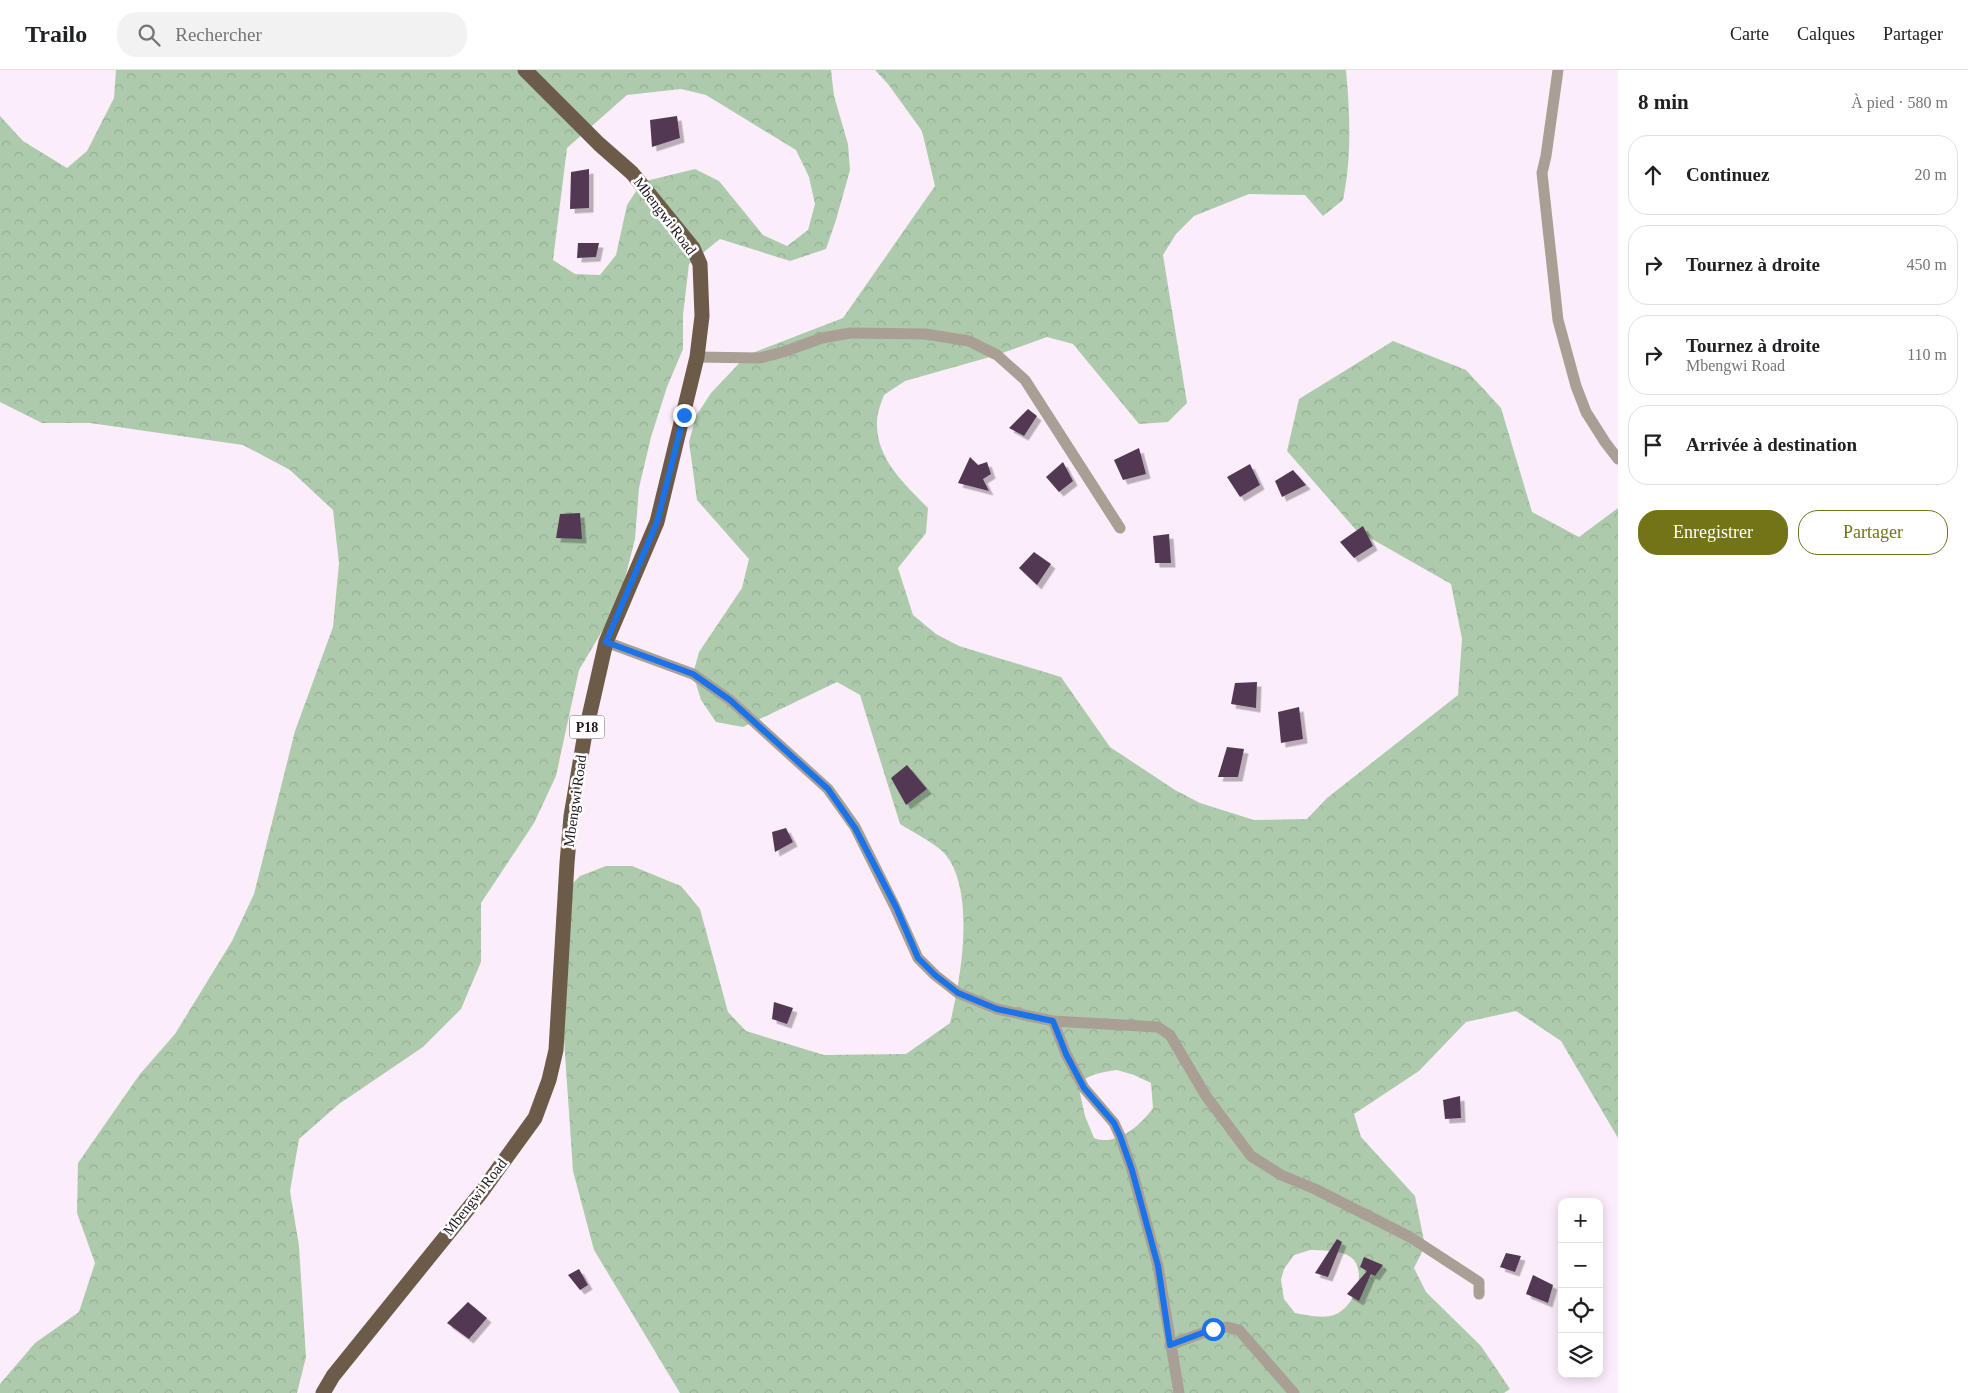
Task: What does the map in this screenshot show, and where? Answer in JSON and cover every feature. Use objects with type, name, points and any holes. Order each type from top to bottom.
[{"type":"main road","name":"Mbengwi Road","points":[[323,1393],[333,1376],[480,1194],[535,1118],[549,1080],[556,1050],[571,816],[584,739],[606,642],[657,522],[697,357],[702,316],[700,264],[693,248],[632,173],[599,144],[525,70]]},
{"type":"street","points":[[1558,70],[1542,172],[1558,320],[1576,386],[1586,412],[1618,459]]},
{"type":"street","points":[[697,357],[760,358],[822,338],[850,333],[925,334],[969,341],[998,355],[1025,380],[1120,528]]},
{"type":"street","points":[[606,642],[693,674],[730,700],[828,789],[855,828],[896,907],[918,958],[935,975],[958,993],[997,1009],[1053,1021],[1158,1027],[1170,1035],[1206,1096],[1251,1156],[1281,1175],[1315,1189],[1410,1237],[1479,1282],[1479,1294]]},
{"type":"street","points":[[1053,1021],[1066,1054],[1084,1088],[1114,1123],[1132,1170],[1158,1266],[1179,1393]]},
{"type":"street","points":[[1170,1345],[1213,1329],[1227,1327],[1239,1330],[1294,1393]]},
{"type":"green space","points":[[116,70],[831,70],[834,96],[848,144],[850,170],[826,249],[790,261],[720,239],[689,264],[683,315],[683,349],[667,387],[651,437],[639,488],[635,539],[621,594],[604,628],[579,670],[556,776],[534,823],[481,903],[481,962],[461,1009],[423,1047],[339,1104],[299,1139],[290,1191],[299,1246],[306,1357],[297,1393],[0,1393],[0,1384],[35,1343],[79,1312],[95,1263],[77,1213],[78,1163],[140,1074],[175,1034],[232,941],[254,894],[295,731],[333,627],[339,563],[333,510],[290,470],[243,445],[90,423],[42,423],[0,402],[0,116],[23,141],[67,168],[87,151],[114,98]],"holes":[[[681,89],[706,95],[796,150],[809,177],[815,204],[808,230],[787,246],[763,235],[719,181],[695,169],[642,182],[627,205],[616,255],[600,275],[575,274],[553,260],[567,148],[627,95]]]},
{"type":"green space","points":[[875,70],[1346,70],[1349,135],[1348,167],[1343,200],[1323,216],[1305,195],[1249,194],[1194,216],[1176,234],[1163,255],[1187,403],[1168,422],[1139,424],[1073,344],[1047,337],[997,355],[905,381],[884,395],[878,412],[878,435],[886,459],[901,480],[928,508],[926,533],[898,568],[913,615],[936,634],[959,646],[1061,677],[1110,747],[1175,790],[1200,803],[1254,820],[1307,819],[1327,798],[1458,695],[1462,639],[1451,584],[1356,530],[1287,451],[1299,399],[1393,341],[1466,370],[1501,408],[1532,512],[1579,537],[1618,508],[1618,1138],[1561,1041],[1516,1011],[1466,1022],[1419,1071],[1354,1114],[1361,1137],[1415,1196],[1425,1246],[1414,1268],[1426,1292],[1481,1346],[1510,1389],[1504,1393],[680,1393],[594,1250],[573,1171],[556,922],[562,894],[580,876],[606,866],[632,866],[681,886],[700,909],[728,1012],[746,1031],[824,1055],[906,1054],[950,1023],[958,983],[963,936],[963,912],[955,870],[942,850],[900,824],[860,695],[837,682],[743,727],[716,722],[701,700],[693,674],[699,652],[742,588],[749,559],[697,500],[689,442],[696,416],[711,393],[747,355],[843,318],[935,186],[922,131],[888,84]],"holes":[[[1117,1070],[1151,1083],[1153,1108],[1142,1121],[1127,1133],[1111,1140],[1094,1138],[1085,1116],[1078,1084],[1091,1076]],[[1310,1250],[1333,1251],[1345,1254],[1350,1256],[1358,1267],[1359,1275],[1356,1292],[1341,1312],[1320,1317],[1295,1313],[1284,1299],[1281,1280],[1284,1269],[1294,1255]]]},
{"type":"building","points":[[677,116],[680,138],[652,147],[650,120]]},
{"type":"building","points":[[589,169],[589,208],[570,209],[571,172]]},
{"type":"building","points":[[578,243],[599,243],[596,257],[577,258]]},
{"type":"building","points":[[1028,409],[1037,416],[1024,436],[1009,428]]},
{"type":"building","points":[[1139,448],[1146,474],[1123,480],[1114,460]]},
{"type":"building","points":[[970,457],[978,465],[987,462],[991,474],[983,479],[989,491],[958,483]]},
{"type":"building","points":[[1063,462],[1073,481],[1059,492],[1046,477]]},
{"type":"building","points":[[1250,464],[1260,485],[1240,497],[1227,477]]},
{"type":"building","points":[[1293,470],[1306,485],[1282,497],[1275,481]]},
{"type":"building","points":[[580,513],[582,539],[556,538],[560,514]]},
{"type":"building","points":[[1363,526],[1373,546],[1354,558],[1340,542]]},
{"type":"building","points":[[1169,534],[1171,563],[1155,563],[1153,536]]},
{"type":"building","points":[[1034,552],[1051,564],[1037,585],[1019,568]]},
{"type":"building","points":[[1257,682],[1256,708],[1231,704],[1235,683]]},
{"type":"building","points":[[1299,707],[1303,739],[1281,743],[1278,712]]},
{"type":"building","points":[[1227,747],[1244,749],[1238,777],[1218,777]]},
{"type":"building","points":[[907,765],[927,789],[906,805],[891,778]]},
{"type":"building","points":[[786,828],[793,842],[775,852],[772,832]]},
{"type":"building","points":[[774,1002],[793,1008],[787,1024],[772,1019]]},
{"type":"building","points":[[1460,1096],[1461,1118],[1445,1119],[1443,1100]]},
{"type":"building","points":[[1337,1239],[1342,1242],[1328,1277],[1315,1273]]},
{"type":"building","points":[[1506,1253],[1521,1256],[1515,1272],[1500,1267]]},
{"type":"building","points":[[1364,1257],[1383,1265],[1375,1276],[1371,1274],[1359,1301],[1347,1294],[1367,1271],[1360,1267]]},
{"type":"building","points":[[579,1269],[588,1285],[580,1290],[568,1275]]},
{"type":"building","points":[[1533,1275],[1553,1285],[1548,1303],[1526,1294]]},
{"type":"building","points":[[468,1302],[487,1318],[469,1339],[447,1323]]},
{"type":"route","points":[[684,415],[657,522],[606,642],[693,674],[730,700],[828,789],[855,828],[896,907],[918,958],[935,975],[958,993],[997,1009],[1053,1021],[1066,1054],[1084,1088],[1114,1123],[1120,1136],[1132,1170],[1158,1266],[1170,1345],[1213,1329]]}]
